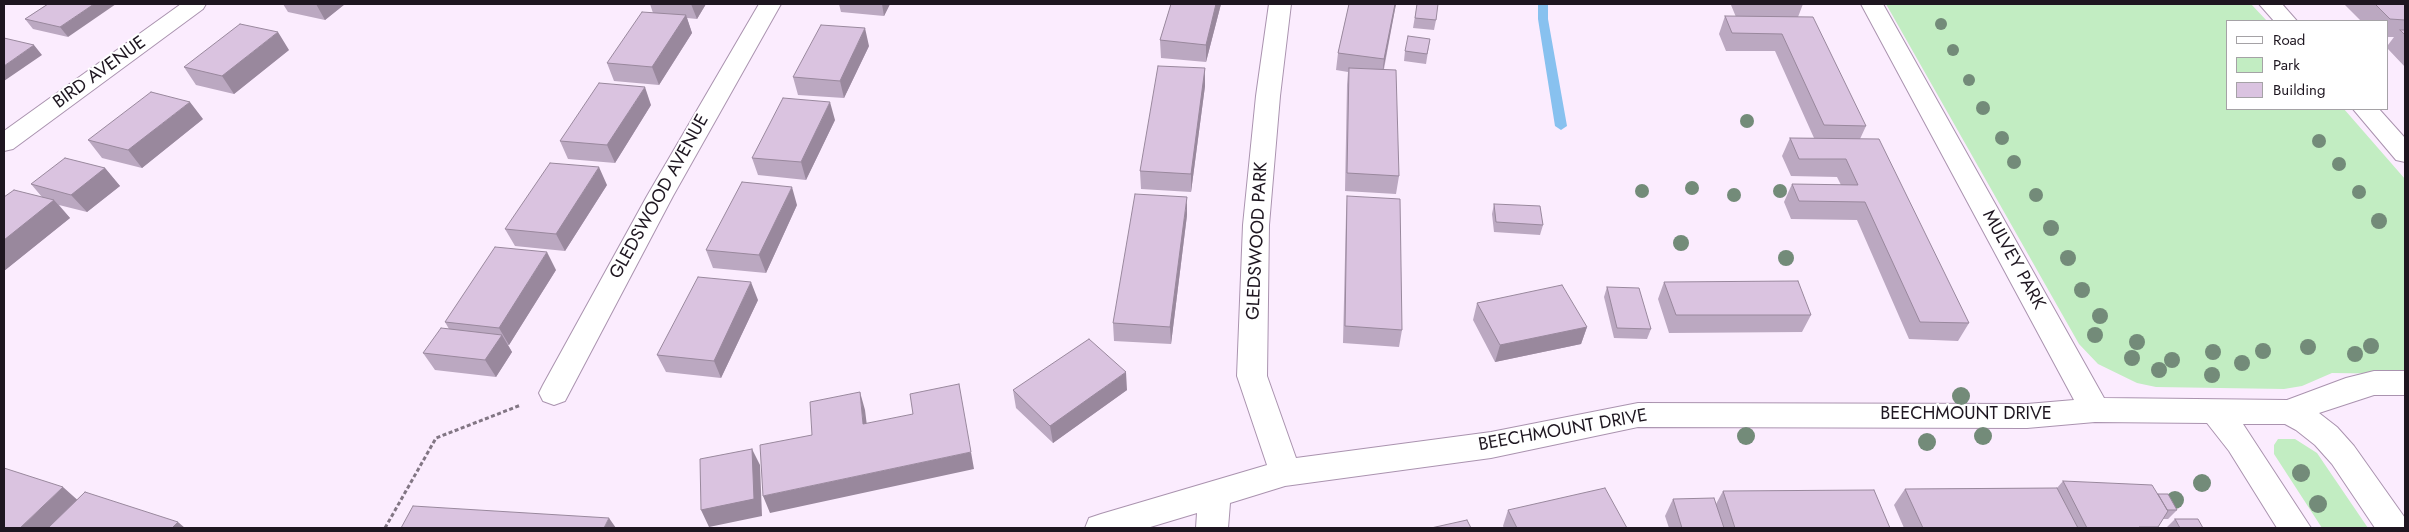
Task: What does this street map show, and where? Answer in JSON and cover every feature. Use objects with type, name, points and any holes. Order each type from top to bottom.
[{"type":"street","name":"BIRD AVENUE","points":[[4,143],[195,4]]},
{"type":"street","name":"GLEDSWOOD AVENUE","points":[[554,393],[660,196],[770,4]]},
{"type":"street","name":"GLEDSWOOD PARK","points":[[1280,4],[1268,96],[1256,225],[1252,376],[1285,474]]},
{"type":"street","name":"MULVEY PARK","points":[[1872,4],[2094,410]]},
{"type":"street","points":[[2270,4],[2285,20]]},
{"type":"street","points":[[2366,110],[2405,154]]},
{"type":"street","points":[[2094,410],[2288,412],[2355,387],[2374,383],[2405,383]]},
{"type":"street","name":"BEECHMOUNT DRIVE","points":[[1101,528],[1285,474],[1491,445],[1638,415],[2027,416],[2094,410]]},
{"type":"street","points":[[2216,412],[2240,442],[2295,528]]},
{"type":"street","points":[[2288,412],[2307,421],[2326,436],[2343,455],[2393,528]]},
{"type":"street","points":[[1212,528],[1215,494]]},
{"type":"path","points":[[385,528],[436,438],[554,393]]},
{"type":"green space","points":[[1886,4],[2251,4],[2266,20],[2226,20],[2226,110],[2345,110],[2405,179],[2405,374],[2332,373],[2302,386],[2284,389],[2156,387],[2137,383],[2098,364],[2079,344]]},
{"type":"green space","points":[[2278,439],[2295,439],[2317,453],[2368,528],[2322,528],[2274,454],[2274,445]]},
{"type":"building","points":[[48,4],[94,4],[60,27],[25,19]]},
{"type":"building","points":[[1171,4],[1216,4],[1206,45],[1160,40]]},
{"type":"building","points":[[1349,4],[1395,4],[1384,59],[1338,53]]},
{"type":"building","points":[[1417,4],[1438,4],[1436,20],[1415,18]]},
{"type":"building","points":[[2375,4],[2405,4],[2405,20],[2390,19]]},
{"type":"building","points":[[642,12],[686,15],[652,67],[607,63]]},
{"type":"building","points":[[1725,16],[1813,17],[1866,126],[1824,125],[1782,34],[1732,33]]},
{"type":"building","points":[[240,24],[278,32],[222,76],[184,67]]},
{"type":"building","points":[[821,25],[865,28],[840,81],[793,77]]},
{"type":"building","points":[[1408,36],[1430,39],[1427,54],[1405,51]]},
{"type":"building","points":[[4,38],[34,45],[4,66]]},
{"type":"building","points":[[1158,66],[1205,68],[1191,174],[1140,171]]},
{"type":"building","points":[[1349,68],[1396,70],[1399,176],[1347,173]]},
{"type":"building","points":[[599,83],[645,87],[607,145],[560,141]]},
{"type":"building","points":[[151,92],[190,102],[128,150],[88,140]]},
{"type":"building","points":[[783,98],[830,102],[801,162],[752,158]]},
{"type":"building","points":[[1790,138],[1879,139],[1969,323],[1920,322],[1865,202],[1799,201],[1792,184],[1858,185],[1846,159],[1799,159]]},
{"type":"building","points":[[65,158],[105,168],[71,195],[31,184]]},
{"type":"building","points":[[550,163],[599,167],[556,234],[505,229]]},
{"type":"building","points":[[742,182],[792,187],[759,255],[706,250]]},
{"type":"building","points":[[14,190],[54,200],[4,240],[4,197]]},
{"type":"building","points":[[1135,194],[1187,197],[1170,327],[1113,323]]},
{"type":"building","points":[[1347,196],[1400,199],[1402,330],[1345,326]]},
{"type":"building","points":[[1494,204],[1540,206],[1543,225],[1496,222]]},
{"type":"building","points":[[495,247],[547,252],[499,328],[445,322]]},
{"type":"building","points":[[698,277],[751,282],[714,361],[657,355]]},
{"type":"building","points":[[1798,281],[1811,315],[1676,315],[1664,282]]},
{"type":"building","points":[[1562,285],[1587,327],[1500,345],[1477,303]]},
{"type":"building","points":[[1607,287],[1639,288],[1651,329],[1617,328]]},
{"type":"building","points":[[441,328],[502,335],[485,360],[423,353]]},
{"type":"building","points":[[1089,339],[1126,372],[1050,426],[1013,390]]},
{"type":"building","points":[[959,384],[971,452],[763,496],[760,445],[812,435],[810,402],[860,392],[863,424],[913,414],[910,394]]},
{"type":"building","points":[[752,449],[754,499],[701,510],[700,459]]},
{"type":"building","points":[[4,468],[63,487],[20,528],[4,528]]},
{"type":"building","points":[[2063,481],[2152,485],[2168,511],[2158,527],[2087,528]]},
{"type":"building","points":[[1605,488],[1627,528],[1517,528],[1508,510]]},
{"type":"building","points":[[2057,488],[2078,528],[1923,528],[1905,489]]},
{"type":"building","points":[[1874,490],[1890,528],[1735,528],[1723,491]]},
{"type":"building","points":[[85,492],[178,522],[172,528],[48,528]]},
{"type":"building","points":[[2158,494],[2168,494],[2177,510],[2167,510]]},
{"type":"building","points":[[1714,498],[1724,528],[1682,528],[1673,499]]},
{"type":"building","points":[[413,506],[609,518],[604,528],[401,528]]},
{"type":"building","points":[[2175,519],[2198,519],[2203,528],[2180,528]]},
{"type":"building","points":[[1467,520],[1471,528],[1431,528]]},
{"type":"waterway","points":[[1543,4],[1543,19],[1561,126]]}]
